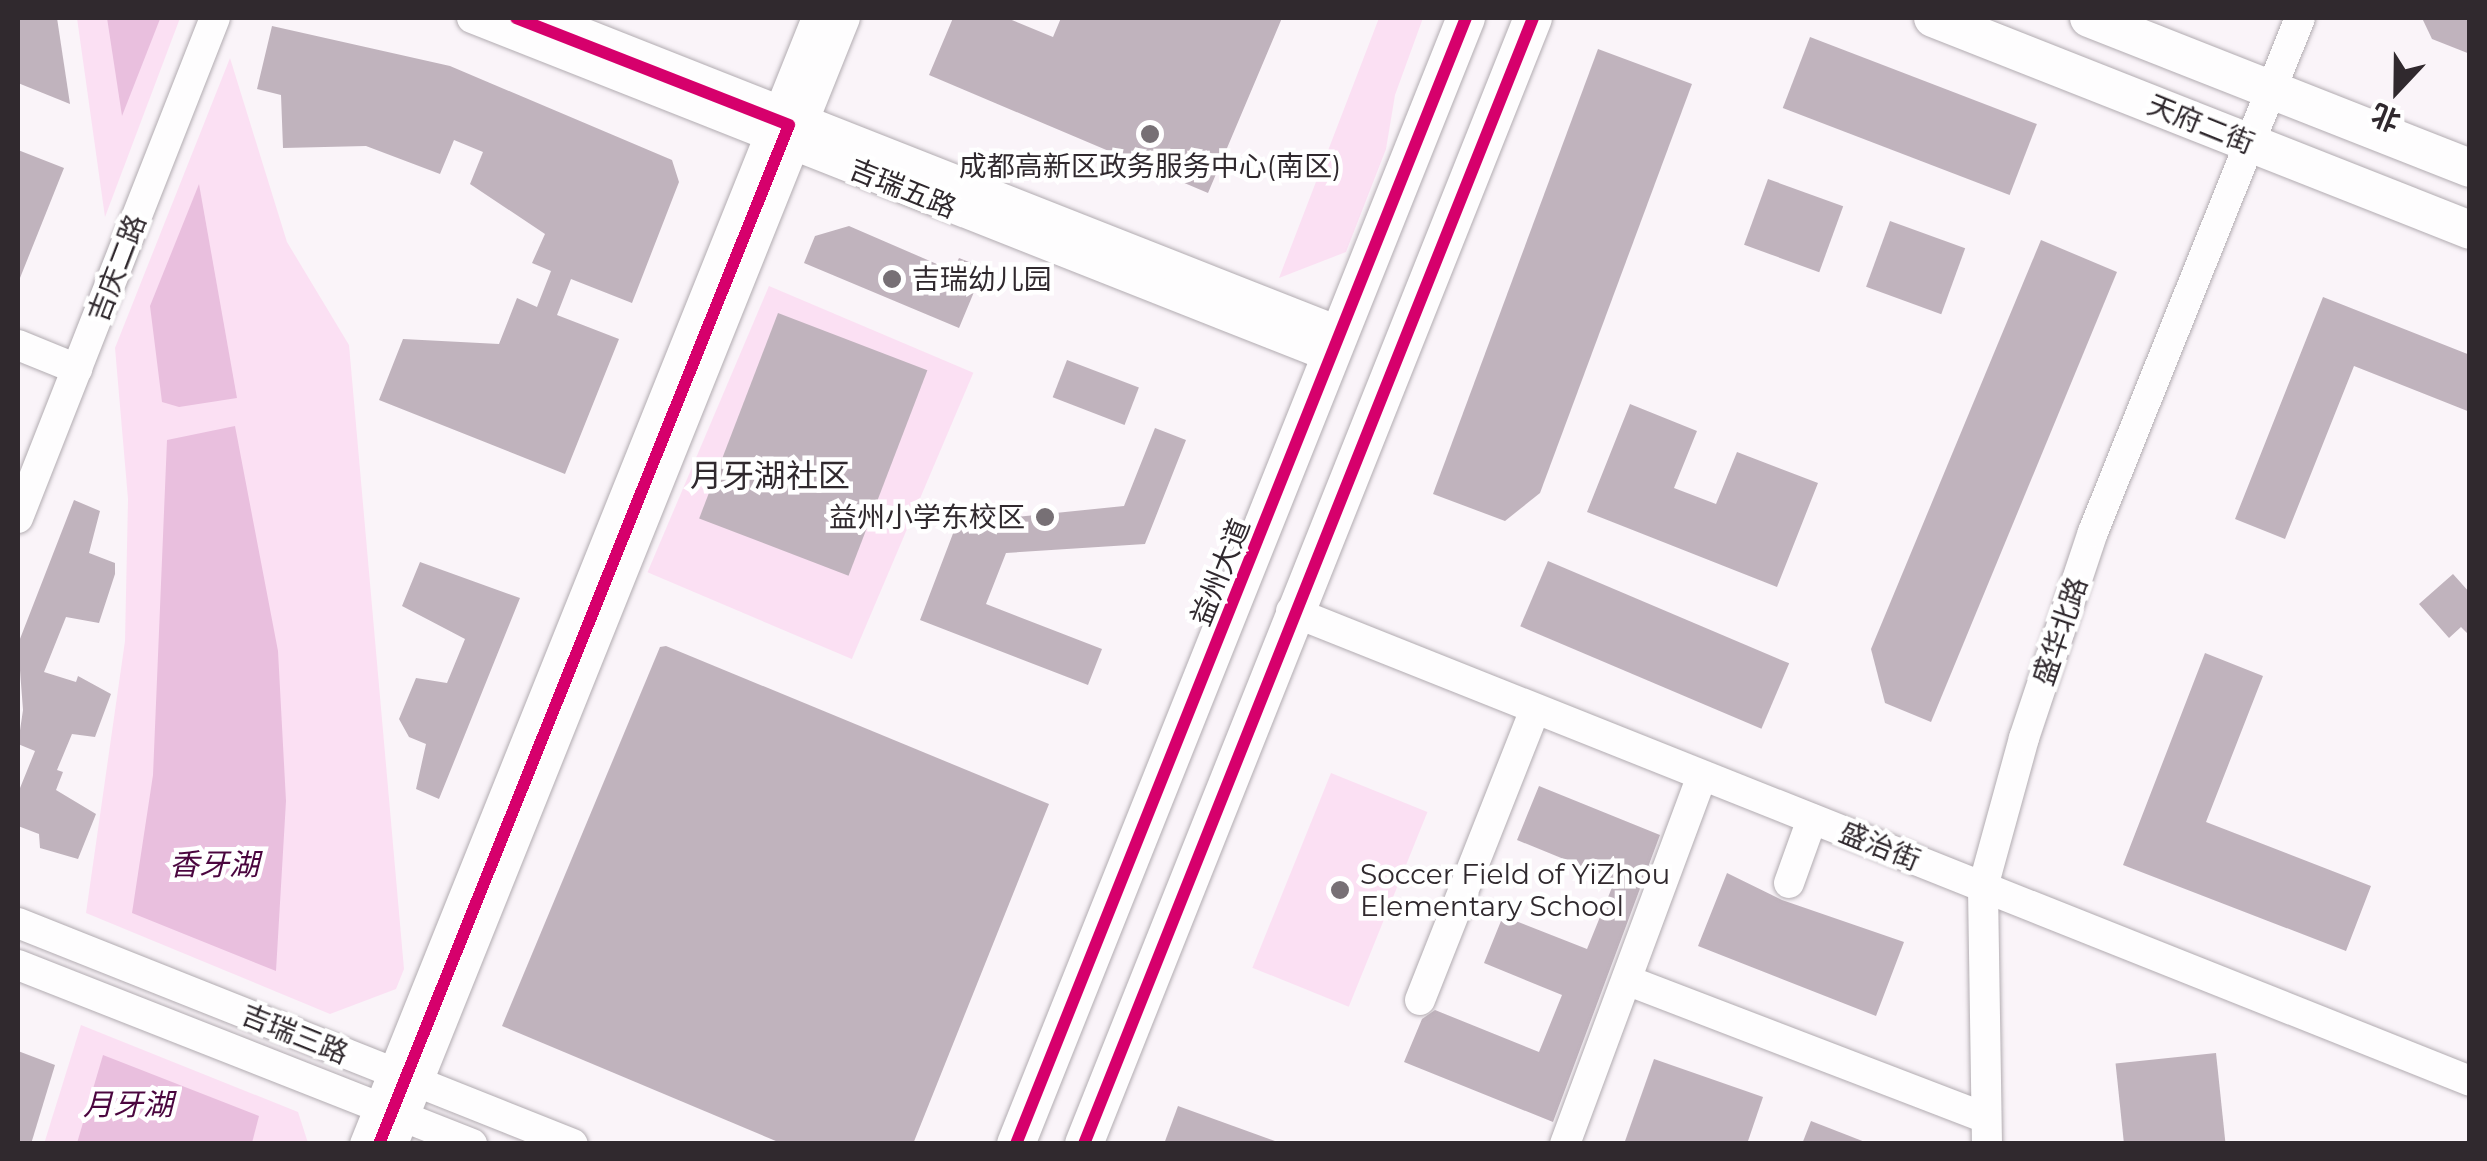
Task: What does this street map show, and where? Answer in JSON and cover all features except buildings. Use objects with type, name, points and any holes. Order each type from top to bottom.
[{"type":"main road","name":"益州大道","points":[[1016,1144],[1466,18]]},
{"type":"main road","points":[[1084,1144],[1291,612],[1534,18]]},
{"type":"main road","name":"天府二街","points":[[1933,18],[2470,230]]},
{"type":"main road","name":"天府二街","points":[[2089,18],[2470,168]]},
{"type":"street","name":"吉庆二路","points":[[18,518],[216,18]]},
{"type":"street","name":"吉瑞五路","points":[[472,18],[787,128],[1338,346]]},
{"type":"street","name":"吉瑞五路","points":[[545,18],[787,128]]},
{"type":"street","points":[[787,128],[817,18]]},
{"type":"street","points":[[364,1144],[392,1122],[405,1078],[787,128],[845,18]]},
{"type":"street","name":"盛华北路","points":[[1985,1130],[1983,887],[2094,532],[2300,18]]},
{"type":"street","points":[[18,345],[77,369]]},
{"type":"street","name":"盛治街","points":[[1291,612],[2470,1080]]},
{"type":"street","points":[[1420,1000],[1535,708]]},
{"type":"street","points":[[1565,1144],[1629,982],[1702,776]]},
{"type":"street","points":[[1788,882],[1812,819]]},
{"type":"street","name":"吉瑞三路","points":[[18,923],[573,1144]]},
{"type":"street","name":"吉瑞三路","points":[[18,965],[392,1122],[472,1144]]},
{"type":"street","points":[[1629,982],[1985,1130]]},
{"type":"shaded area","points":[[77,18],[180,18],[105,217]]},
{"type":"shaded area","points":[[1379,18],[1423,18],[1395,95],[1386,149],[1346,252],[1279,278]]},
{"type":"shaded area","points":[[230,58],[287,242],[349,345],[404,969],[396,989],[330,1014],[86,913],[125,641],[128,499],[115,348]]},
{"type":"shaded area","points":[[769,286],[973,373],[852,659],[647,572]]},
{"type":"shaded area","name":"Soccer Field of YiZhou Elementary School","points":[[1331,773],[1427,812],[1349,1007],[1252,968]]},
{"type":"shaded area","points":[[81,1025],[298,1112],[308,1143],[44,1144]]},
{"type":"water","points":[[107,18],[160,19],[122,116]]},
{"type":"water","points":[[199,184],[237,398],[179,407],[162,402],[150,306]]},
{"type":"water","name":"香牙湖","points":[[235,426],[278,651],[286,801],[276,971],[132,913],[153,775],[167,440]]},
{"type":"water","name":"月牙湖","points":[[103,1055],[259,1116],[252,1143],[77,1143]]},
{"type":"tunnel","points":[[516,18],[570,39]]},
{"type":"cycle path","points":[[379,1144],[789,125],[516,18]]},
{"type":"cycle path","points":[[1016,1144],[1466,18]]},
{"type":"cycle path","points":[[1084,1144],[1533,18]]},
{"type":"place","name":"成都高新区政务服务中心(南区)","points":[[1150,134]]},
{"type":"place","name":"吉瑞幼儿园","points":[[892,279]]},
{"type":"place","name":"益州小学东校区","points":[[1045,517]]},
{"type":"place","name":"Soccer Field of YiZhou Elementary School","points":[[1340,890]]},
{"type":"district","name":"月牙湖社区","points":[[770,476]]}]
